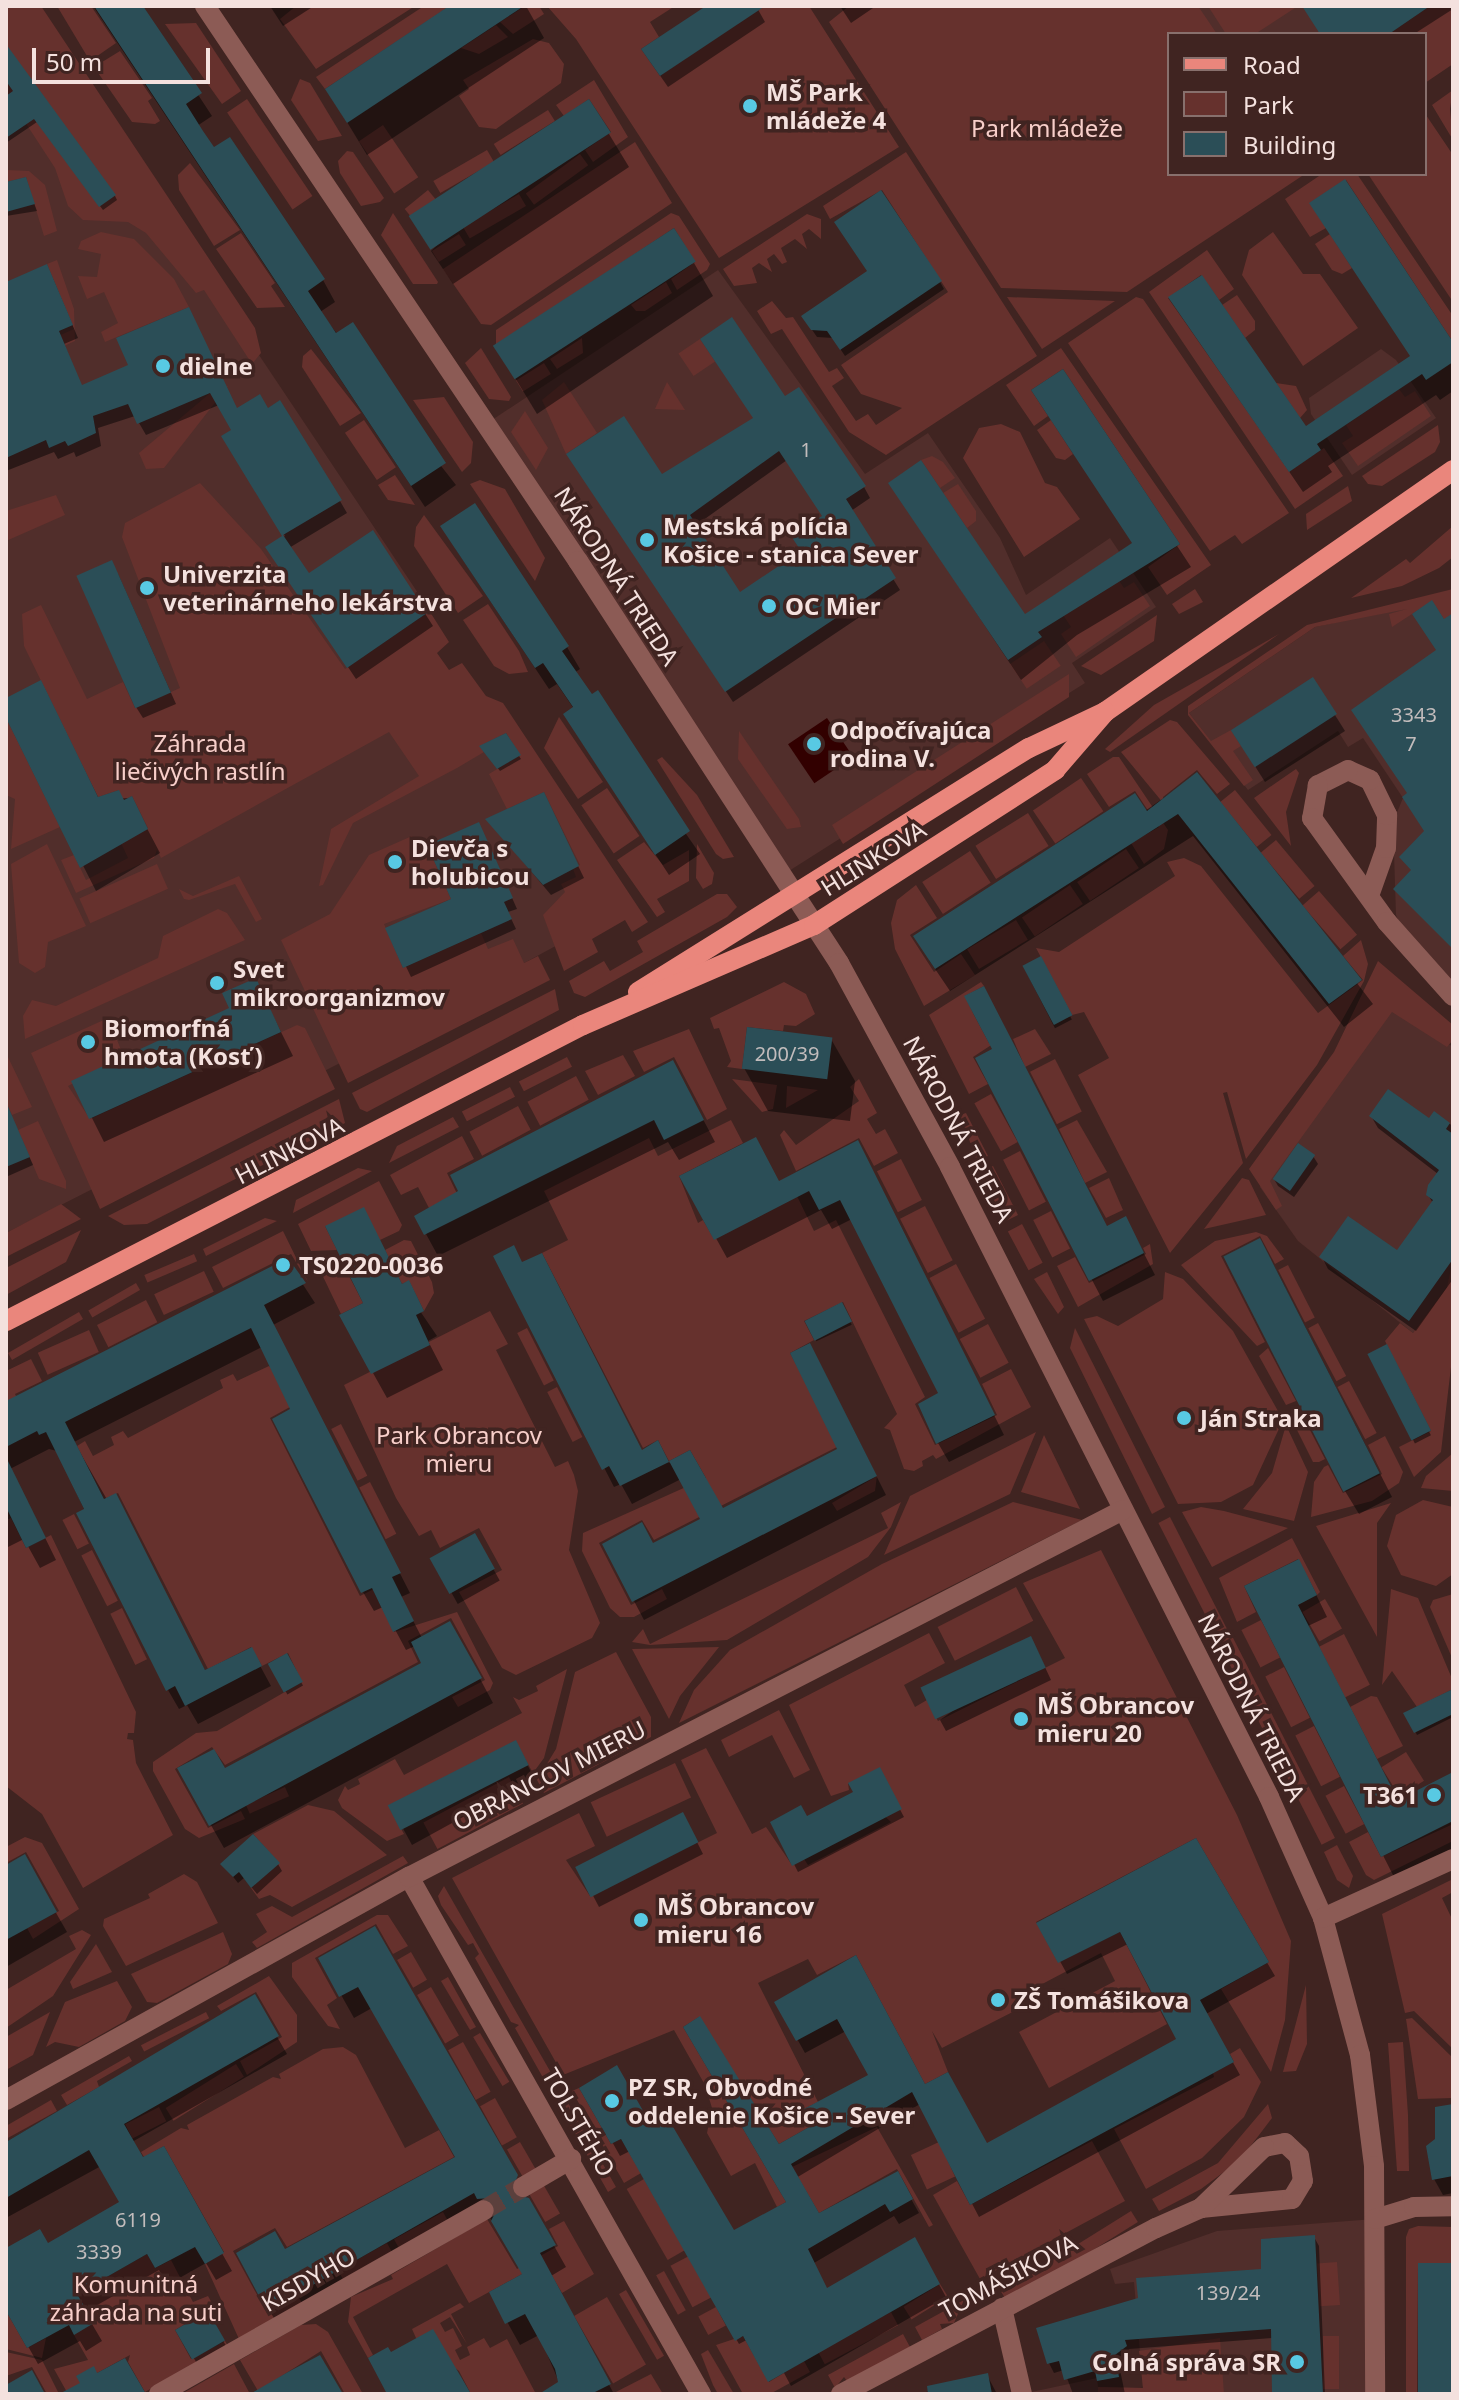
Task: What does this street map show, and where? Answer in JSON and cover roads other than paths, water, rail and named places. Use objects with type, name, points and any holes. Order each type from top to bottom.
[{"type":"main road","name":"HLINKOVA","points":[[594,1020],[1029,748],[1105,712],[1453,470]]},
{"type":"main road","name":"HLINKOVA","points":[[6,1321],[594,1020],[814,925],[1055,770],[1105,712]]},
{"type":"street","name":"NÁRODNÁ TRIEDA","points":[[205,6],[578,561],[814,925],[931,1130],[1281,1822],[1323,1918],[1360,2055],[1375,2219],[1375,2394]]},
{"type":"street","points":[[1369,896],[1386,848],[1387,815],[1370,780],[1348,770],[1318,785],[1312,818],[1369,896],[1453,996]]},
{"type":"street","name":"OBRANCOV MIERU","points":[[6,2100],[409,1877],[1123,1510]]},
{"type":"street","points":[[1323,1918],[1453,1859]]},
{"type":"street","name":"TOLSTÉHO","points":[[409,1877],[701,2394]]},
{"type":"street","name":"TOMÁŠIKOVA","points":[[841,2394],[1002,2308],[1201,2208],[1264,2147],[1285,2143],[1299,2156],[1303,2181],[1292,2199],[1201,2208]]},
{"type":"street","points":[[523,2187],[571,2159]]},
{"type":"street","points":[[1375,2219],[1414,2207],[1453,2206]]},
{"type":"street","name":"KISDYHO","points":[[159,2394],[484,2210]]},
{"type":"street","points":[[1002,2308],[1022,2394]]},
{"type":"tunnel","points":[[484,2210],[523,2187]]},
{"type":"place","name":"MŠ Park mládeže 4","points":[[750,106]]},
{"type":"place","name":"dielne","points":[[163,366]]},
{"type":"place","name":"Mestská polícia Košice - stanica Sever","points":[[647,540]]},
{"type":"place","name":"Univerzita veterinárneho lekárstva","points":[[147,588]]},
{"type":"place","name":"OC Mier","points":[[769,606]]},
{"type":"place","name":"Odpočívajúca rodina V.","points":[[814,744]]},
{"type":"place","name":"Dievča s holubicou","points":[[395,862]]},
{"type":"place","name":"Svet mikroorganizmov","points":[[217,983]]},
{"type":"place","name":"Biomorfná hmota (Kosť)","points":[[88,1042]]},
{"type":"place","name":"TS0220-0036","points":[[283,1265]]},
{"type":"place","name":"Ján Straka","points":[[1184,1418]]},
{"type":"place","name":"MŠ Obrancov mieru 20","points":[[1021,1719]]},
{"type":"place","name":"T361","points":[[1434,1795]]},
{"type":"place","name":"MŠ Obrancov mieru 16","points":[[641,1920]]},
{"type":"place","name":"ZŠ Tomášikova","points":[[998,2000]]},
{"type":"place","name":"PZ SR, Obvodné oddelenie Košice - Sever","points":[[612,2101]]},
{"type":"place","name":"Colná správa SR","points":[[1297,2362]]},
{"type":"park label","name":"Park mládeže","points":[[1047,128]]},
{"type":"park label","name":"Záhrada liečivých rastlín","points":[[200,757]]},
{"type":"park label","name":"Park Obrancov mieru","points":[[459,1449]]},
{"type":"park label","name":"Komunitná záhrada na suti","points":[[136,2298]]}]
